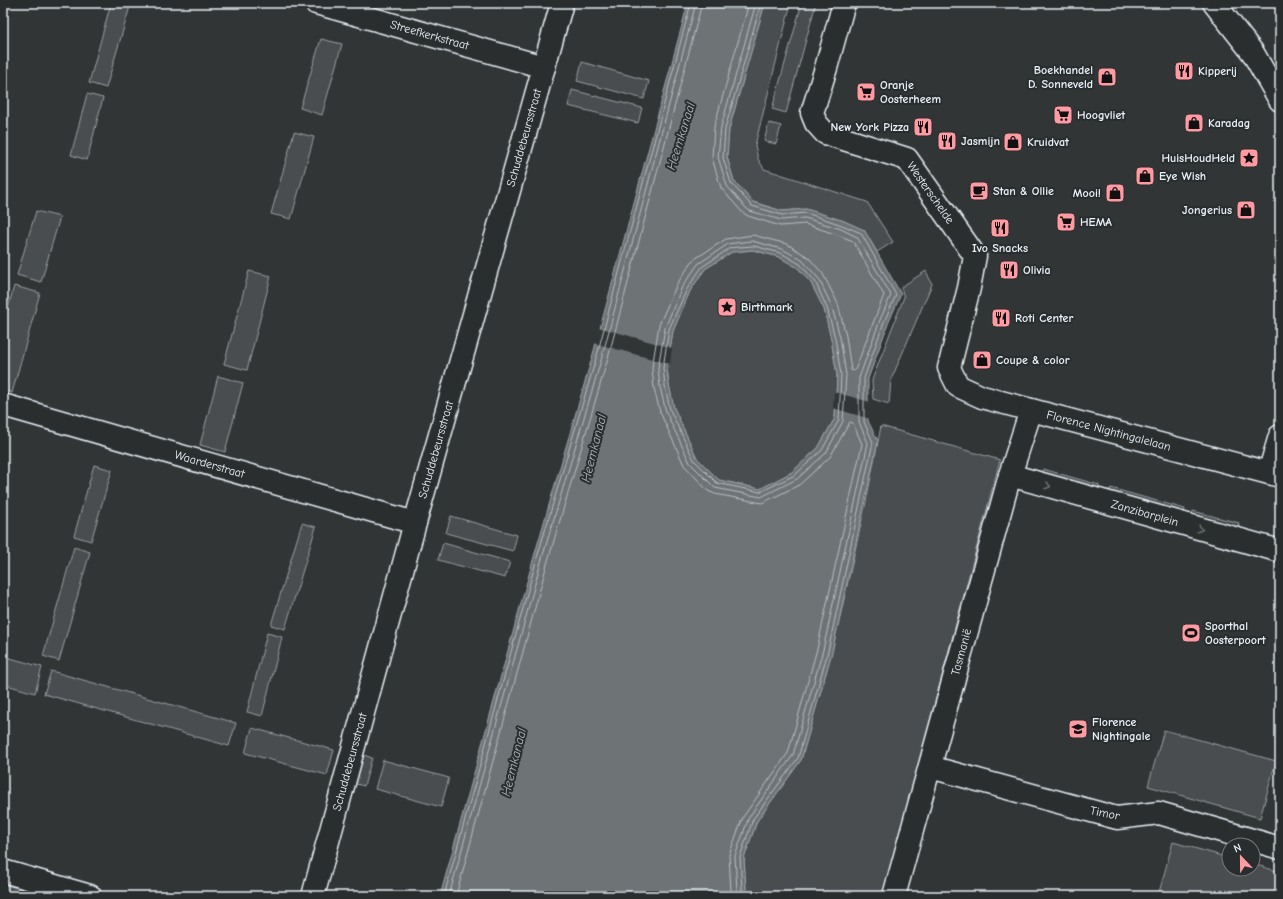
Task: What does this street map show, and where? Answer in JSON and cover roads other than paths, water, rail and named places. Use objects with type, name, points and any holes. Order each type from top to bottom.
[{"type":"street","name":"Streefkerkstraat","points":[[316,3],[544,67]]},
{"type":"street","name":"Schuddebeursstraat","points":[[313,896],[562,3]]},
{"type":"street","name":"Westerschelde","points":[[844,3],[812,113],[816,123],[825,133],[907,159],[976,256],[949,368]]},
{"type":"street","points":[[1214,3],[1253,53],[1280,100]]},
{"type":"street","name":"Florence Nightingalelaan","points":[[949,368],[958,386],[982,397],[1275,474]]},
{"type":"street","name":"Waarderstraat","points":[[3,405],[416,523]]},
{"type":"street","name":"Tasmanië","points":[[894,896],[1010,475],[1031,410]]},
{"type":"street","points":[[1275,474],[1280,436]]},
{"type":"street","name":"Zanzibarplein","points":[[1010,475],[1280,551]]},
{"type":"street","name":"Timor","points":[[930,767],[1117,818],[1159,813],[1280,848]]},
{"type":"street","points":[[3,871],[90,896]]},
{"type":"water","name":"Heemkanaal","points":[[688,3],[765,3],[729,129],[727,157],[734,181],[753,202],[782,211],[806,209],[844,221],[864,230],[901,294],[888,324],[868,379],[868,421],[878,441],[832,652],[801,760],[757,821],[744,858],[746,889],[748,896],[440,896],[533,560],[593,354]],"holes":[[[753,250],[779,257],[798,268],[811,283],[824,309],[837,375],[835,418],[818,448],[792,472],[760,489],[719,480],[697,458],[674,408],[667,368],[673,331],[690,291],[705,269],[732,252]]]},
{"type":"place","name":"Kipperij","points":[[1184,71]]},
{"type":"place","name":"Boekhandel D. Sonneveld","points":[[1107,77]]},
{"type":"place","name":"Oranje Oosterheem","points":[[866,92]]},
{"type":"place","name":"Hoogvliet","points":[[1063,115]]},
{"type":"place","name":"Karadag","points":[[1194,123]]},
{"type":"place","name":"New York Pizza","points":[[923,127]]},
{"type":"place","name":"Jasmijn","points":[[947,141]]},
{"type":"place","name":"Kruidvat","points":[[1013,142]]},
{"type":"place","name":"HuisHoudHeld","points":[[1249,158]]},
{"type":"place","name":"Eye Wish","points":[[1145,176]]},
{"type":"place","name":"Stan & Ollie","points":[[979,191]]},
{"type":"place","name":"Mooi!","points":[[1115,193]]},
{"type":"place","name":"Jongerius","points":[[1246,210]]},
{"type":"place","name":"HEMA","points":[[1066,222]]},
{"type":"place","name":"Ivo Snacks","points":[[1000,228]]},
{"type":"place","name":"Olivia","points":[[1009,270]]},
{"type":"place","name":"Birthmark","points":[[727,307]]},
{"type":"place","name":"Roti Center","points":[[1001,318]]},
{"type":"place","name":"Coupe & color","points":[[982,360]]},
{"type":"place","name":"Sporthal Oosterpoort","points":[[1191,633]]},
{"type":"place","name":"Florence Nightingale","points":[[1078,729]]}]
